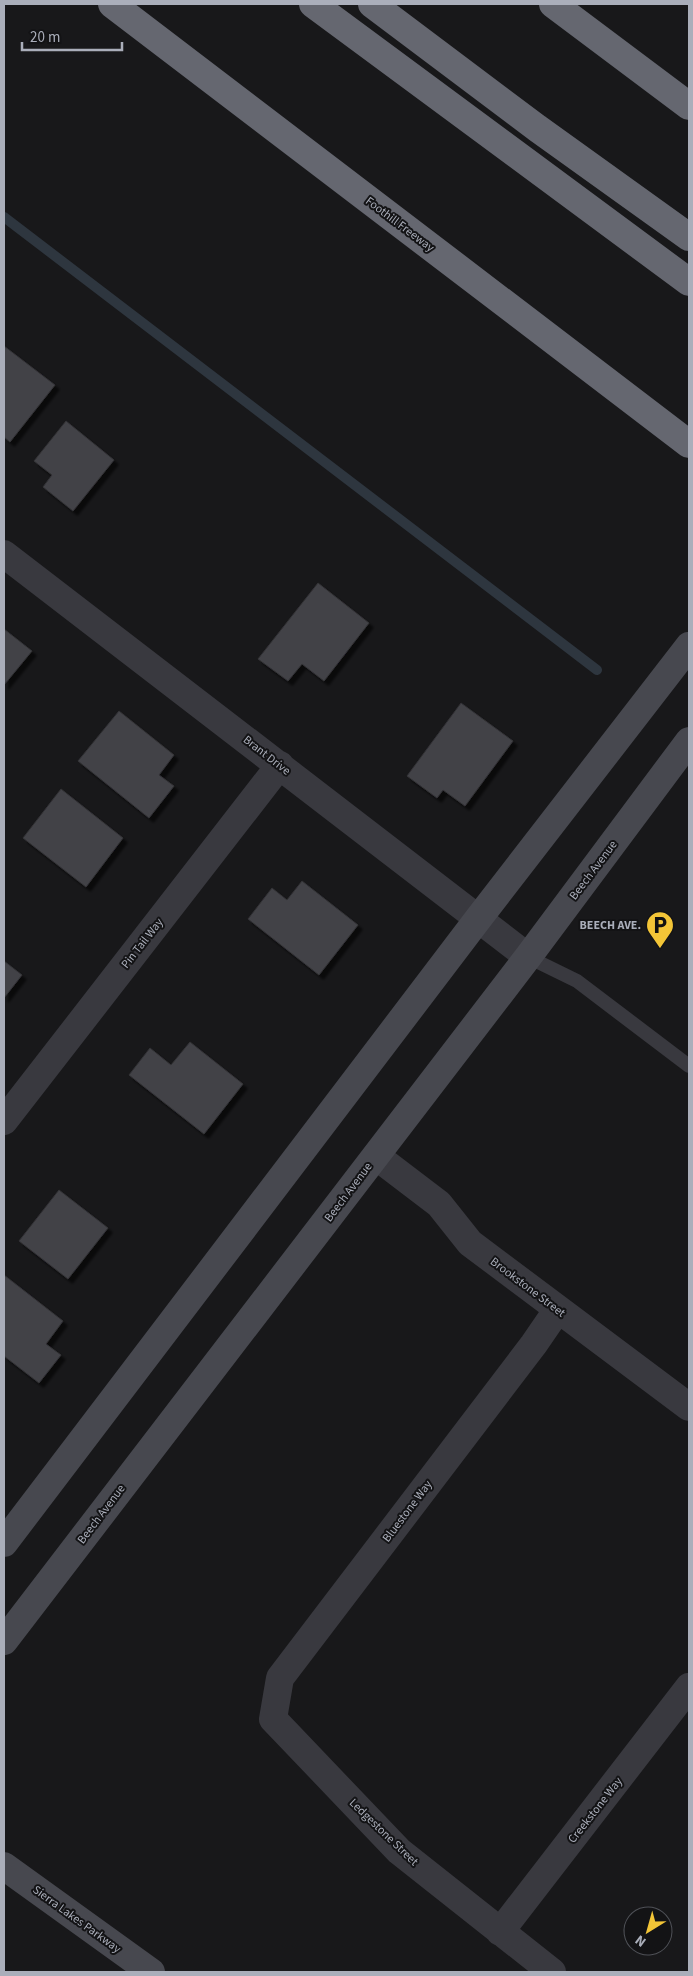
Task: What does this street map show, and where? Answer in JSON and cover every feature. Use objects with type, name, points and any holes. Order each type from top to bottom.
[{"type":"highway","name":"Foothill Freeway","points":[[112,4],[682,439]]},
{"type":"highway","points":[[313,4],[689,282]]},
{"type":"highway","points":[[372,4],[537,128],[689,237]]},
{"type":"highway","points":[[553,4],[689,106]]},
{"type":"main road","points":[[4,1543],[478,919],[604,759],[688,648]]},
{"type":"main road","name":"Beech Avenue","points":[[4,1641],[528,957],[689,742]]},
{"type":"main road","name":"Sierra Lakes Parkway","points":[[4,1866],[151,1972]]},
{"type":"street","name":"Brant Drive","points":[[4,554],[528,957]]},
{"type":"street","name":"Pin Tail Way","points":[[4,1121],[280,765]]},
{"type":"street","name":"Brookstone Street","points":[[376,1156],[439,1204],[470,1243],[689,1407]]},
{"type":"street","name":"Bluestone Way","points":[[273,1719],[280,1678],[528,1352],[558,1309]]},
{"type":"street","name":"Creekstone Way","points":[[500,1932],[689,1687]]},
{"type":"street","name":"Ledgestone Street","points":[[273,1719],[399,1851],[552,1972]]},
{"type":"lane","points":[[528,957],[577,981],[689,1066]]},
{"type":"building","points":[[4,346],[55,385],[10,442],[4,437]]},
{"type":"building","points":[[66,421],[114,460],[73,511],[43,487],[52,475],[34,461]]},
{"type":"building","points":[[318,583],[369,623],[324,681],[302,664],[288,681],[258,659]]},
{"type":"building","points":[[4,629],[32,651],[4,685]]},
{"type":"building","points":[[461,703],[513,741],[465,806],[443,790],[437,798],[407,776]]},
{"type":"building","points":[[119,711],[174,755],[159,775],[174,786],[149,818],[78,761]]},
{"type":"building","points":[[61,789],[123,838],[86,887],[23,838]]},
{"type":"building","points":[[302,881],[358,925],[319,975],[248,919],[272,888],[287,900]]},
{"type":"building","points":[[4,961],[22,975],[4,998]]},
{"type":"building","points":[[190,1042],[243,1084],[204,1134],[129,1075],[150,1048],[171,1065]]},
{"type":"building","points":[[59,1190],[108,1228],[68,1279],[19,1241]]},
{"type":"building","points":[[4,1275],[63,1321],[46,1344],[61,1355],[39,1383],[4,1356]]},
{"type":"waterway","points":[[4,217],[597,670]]},
{"type":"place","name":"BEECH AVE.","points":[[660,949]]}]
